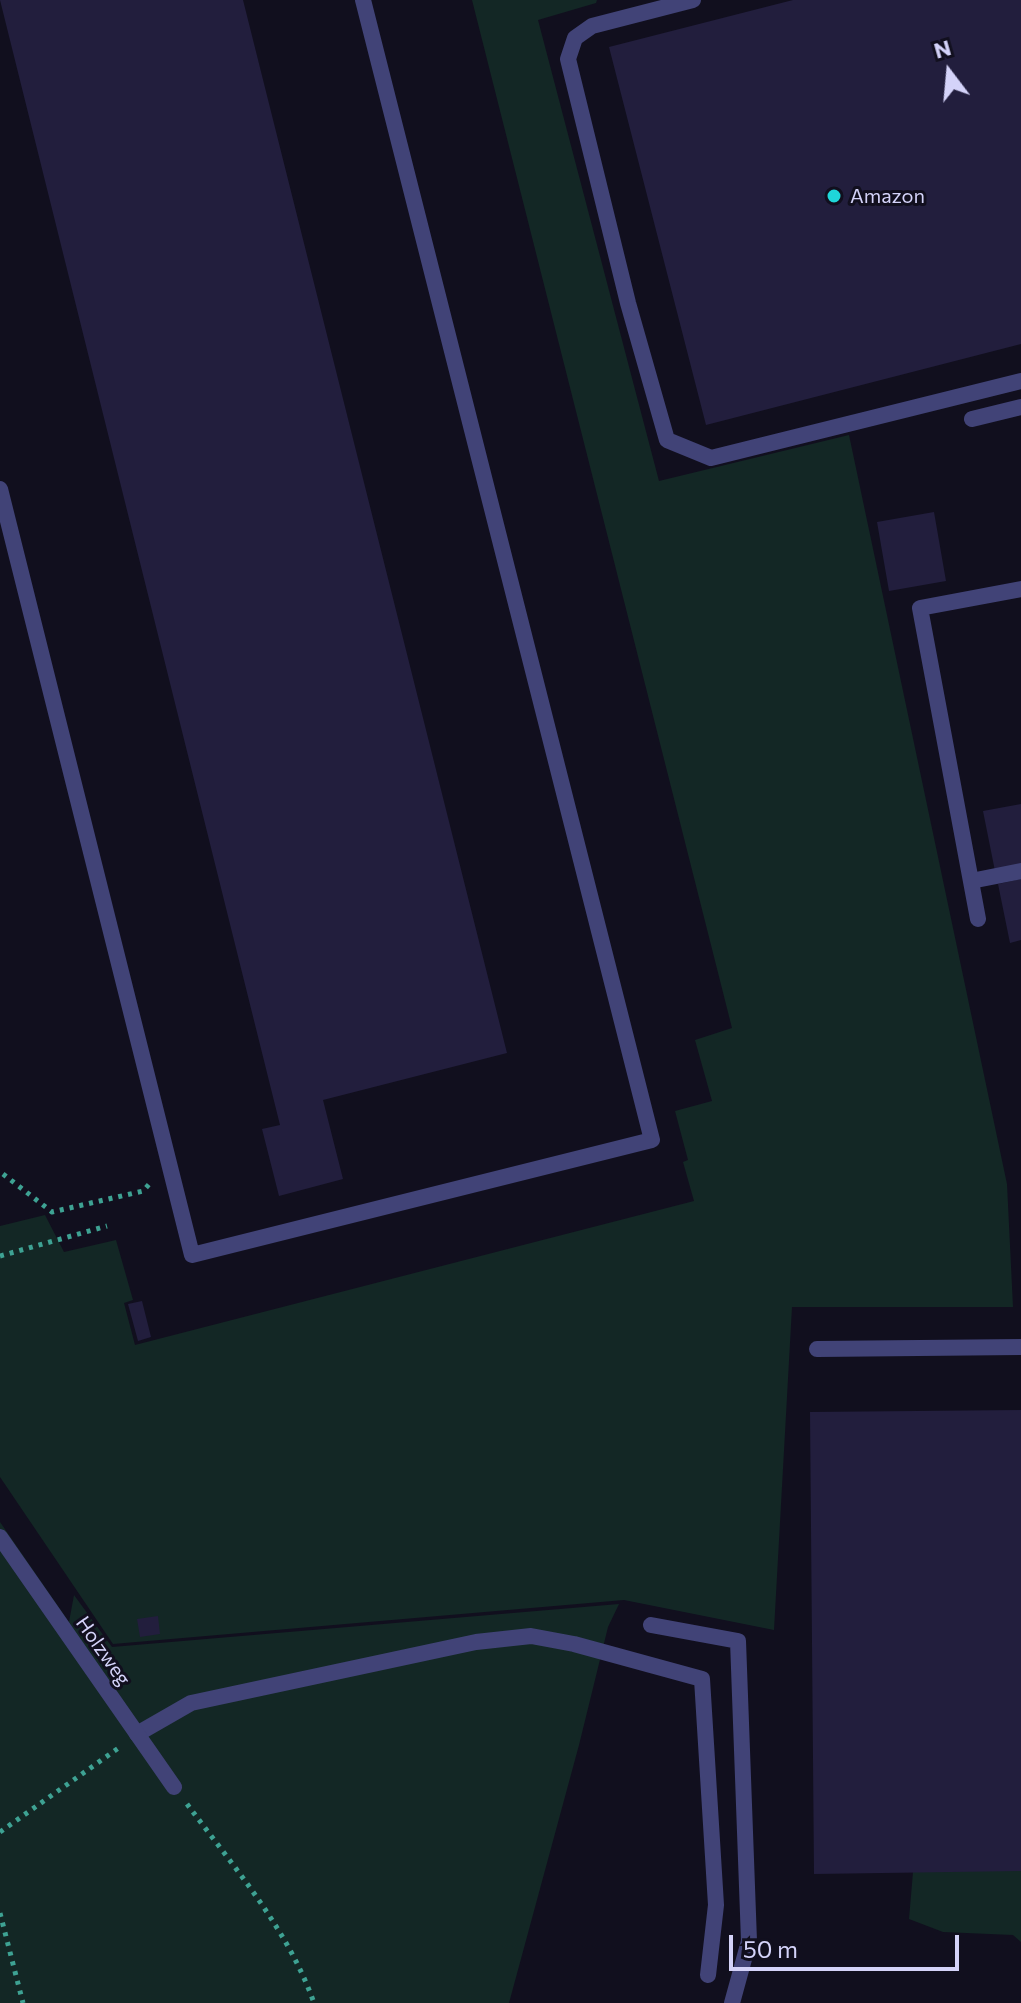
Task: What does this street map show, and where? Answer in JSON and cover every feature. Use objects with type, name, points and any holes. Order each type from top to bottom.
[{"type":"street","points":[[0,489],[192,1255],[652,1140],[363,0]]},
{"type":"street","points":[[693,0],[592,26],[575,38],[568,59],[628,303],[667,440],[711,458],[1021,381]]},
{"type":"street","points":[[972,419],[1021,407]]},
{"type":"street","points":[[978,919],[920,608],[1021,589]]},
{"type":"street","points":[[971,881],[1021,871]]},
{"type":"street","points":[[817,1349],[1021,1347]]},
{"type":"street","name":"Holzweg","points":[[0,1537],[174,1787]]},
{"type":"street","points":[[651,1625],[738,1641],[749,1941],[732,2003]]},
{"type":"street","points":[[137,1734],[191,1703],[476,1642],[531,1636],[574,1644],[702,1679],[716,1905],[708,1975]]},
{"type":"path","points":[[3,1174],[52,1212],[143,1191],[169,1164]]},
{"type":"path","points":[[0,1256],[107,1226]]},
{"type":"path","points":[[0,1832],[137,1734]]},
{"type":"path","points":[[174,1787],[271,1918],[308,1985],[314,2003]]},
{"type":"path","points":[[0,1913],[23,2003]]},
{"type":"green space","points":[[472,0],[597,0],[596,3],[538,20],[659,481],[849,435],[1007,1184],[1013,1307],[792,1307],[774,1630],[624,1600],[113,1644],[0,1477],[0,1226],[45,1215],[64,1252],[116,1240],[133,1300],[124,1303],[135,1345],[694,1201],[683,1162],[688,1160],[675,1111],[712,1101],[695,1040],[732,1028]]},
{"type":"green space","points":[[0,1522],[69,1622],[74,1595],[112,1647],[619,1604],[608,1627],[509,2003],[0,2003]]},
{"type":"green space","points":[[1021,1869],[1021,1942],[1013,1935],[943,1932],[909,1919],[913,1872]]},
{"type":"building","points":[[0,0],[243,0],[507,1053],[323,1100],[343,1179],[279,1196],[262,1129],[280,1125]]},
{"type":"building","name":"Amazon","points":[[793,0],[1021,0],[1021,344],[706,425],[609,47]]},
{"type":"building","points":[[934,512],[946,581],[889,591],[877,522]]},
{"type":"building","points":[[1021,804],[1021,865],[995,871],[983,811]]},
{"type":"building","points":[[1021,879],[1021,940],[1010,943],[998,884]]},
{"type":"building","points":[[142,1301],[151,1337],[138,1341],[128,1304]]},
{"type":"building","points":[[1021,1410],[1021,1871],[814,1874],[810,1412]]},
{"type":"building","points":[[158,1616],[160,1634],[140,1637],[137,1619]]},
{"type":"place","name":"Amazon","points":[[834,196]]}]
